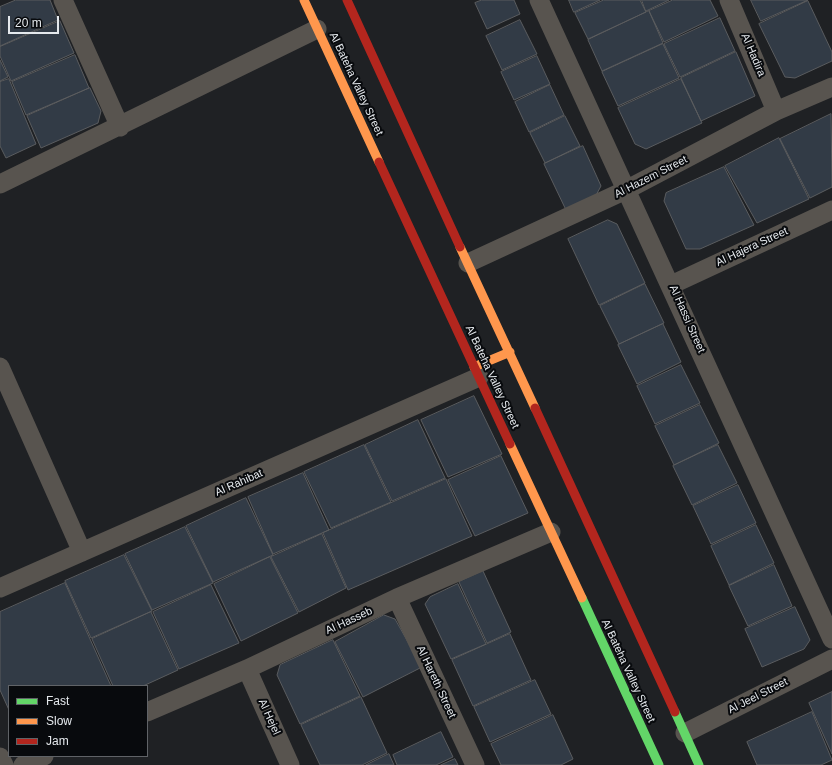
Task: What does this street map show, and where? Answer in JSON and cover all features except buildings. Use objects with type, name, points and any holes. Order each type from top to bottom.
[{"type":"street","points":[[62,0],[120,127]]},
{"type":"street","name":"Al Bateha Valley Street","points":[[304,0],[659,765]]},
{"type":"street","points":[[347,0],[700,765]]},
{"type":"street","name":"Al Hassi Street","points":[[539,0],[671,285],[832,640]]},
{"type":"street","name":"Al Hadira","points":[[729,0],[776,111]]},
{"type":"street","points":[[0,184],[120,127],[317,29]]},
{"type":"street","name":"Al Hazem Street","points":[[468,263],[626,190],[776,111],[832,87]]},
{"type":"street","name":"Al Hajera Street","points":[[671,285],[832,210]]},
{"type":"street","points":[[476,372],[510,352]]},
{"type":"street","points":[[0,367],[82,552]]},
{"type":"street","name":"Al Rahibat","points":[[0,588],[476,372]]},
{"type":"street","name":"Al Hasseb","points":[[148,712],[247,669],[397,598],[551,532]]},
{"type":"street","name":"Al Hareth Street","points":[[397,598],[475,765]]},
{"type":"street","name":"Al Jeel Street","points":[[685,733],[832,659]]},
{"type":"street","name":"Al Hejel","points":[[247,669],[290,765]]},
{"type":"street","points":[[0,757],[4,765]]},
{"type":"street","points":[[23,765],[42,757]]},
{"type":"traffic: fast","points":[[582,598],[659,765]]},
{"type":"traffic: fast","points":[[675,712],[699,765]]},
{"type":"traffic: slow","points":[[304,0],[379,162]]},
{"type":"traffic: slow","points":[[460,247],[535,408]]},
{"type":"traffic: slow","points":[[474,367],[510,352]]},
{"type":"traffic: slow","points":[[510,444],[582,598]]},
{"type":"traffic: jam","points":[[347,0],[460,247]]},
{"type":"traffic: jam","points":[[379,162],[510,444]]},
{"type":"traffic: jam","points":[[535,408],[675,712]]}]
